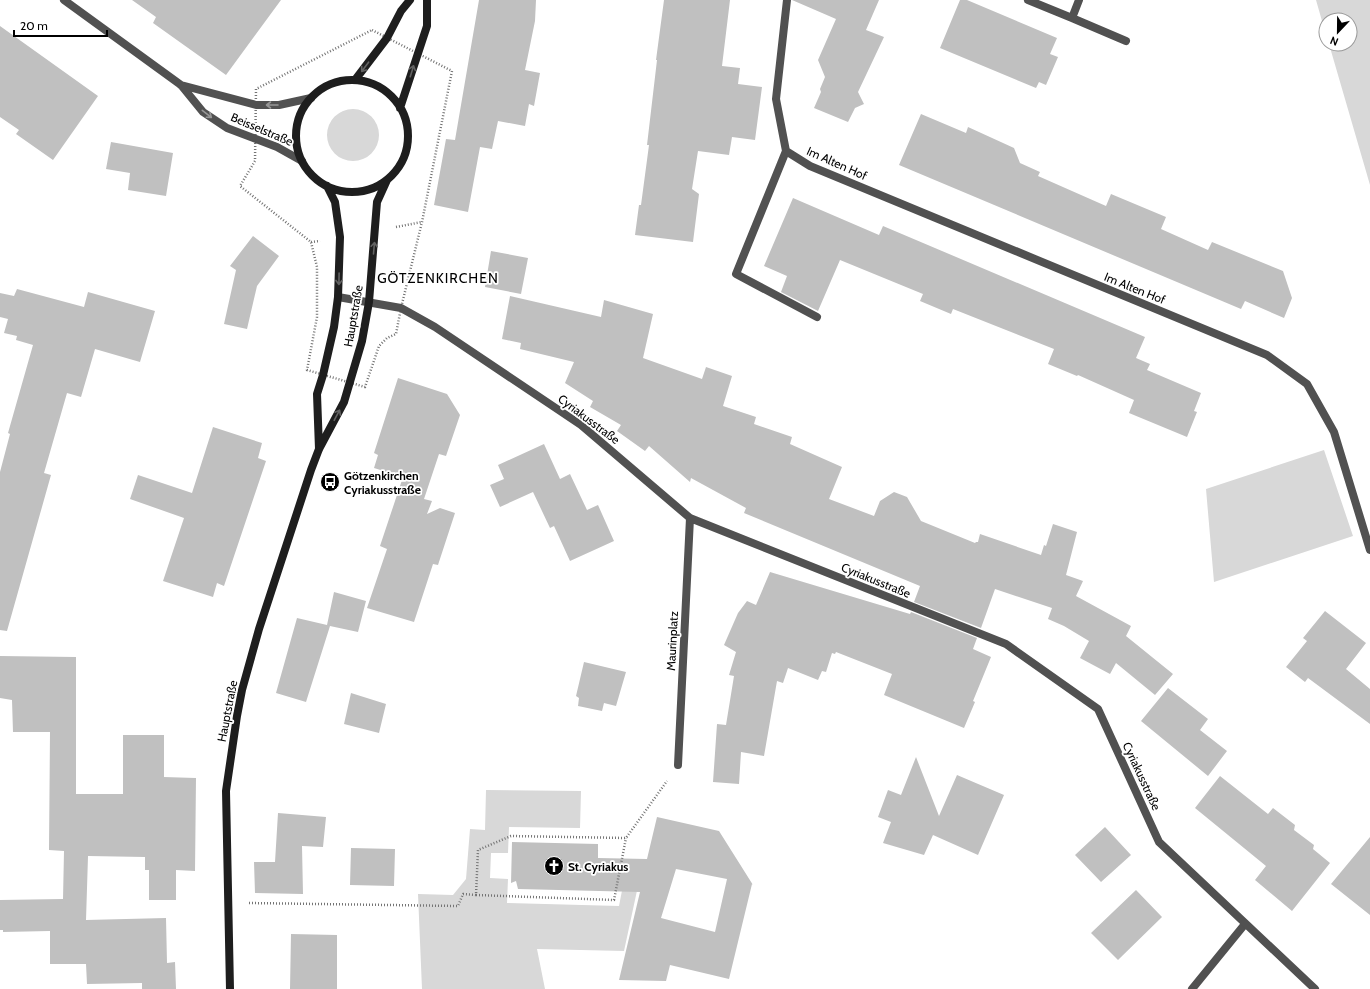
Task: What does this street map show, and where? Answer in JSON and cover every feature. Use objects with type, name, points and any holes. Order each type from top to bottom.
[{"type":"main road","points":[[355,80],[387,38],[401,11],[410,0]]},
{"type":"main road","points":[[400,108],[427,26],[427,0]]},
{"type":"main road","name":"Hauptstraße","points":[[355,80],[366,82],[386,92],[394,99],[400,108],[406,123],[408,138],[405,154],[398,168],[387,180],[373,188],[358,192],[337,190],[327,186],[317,179],[308,171],[302,160],[296,139],[300,117],[311,98],[324,88],[338,82],[355,80]]},
{"type":"main road","name":"Hauptstraße","points":[[230,989],[226,791],[238,710],[259,629],[318,449],[344,402],[362,341],[369,302],[377,202],[387,180]]},
{"type":"main road","name":"Hauptstraße","points":[[318,449],[317,394],[334,327],[338,297],[340,237],[335,202],[327,186]]},
{"type":"street","name":"Beisselstraße","points":[[64,0],[181,85],[203,112],[227,128],[277,147],[302,160]]},
{"type":"street","points":[[787,0],[776,99],[786,151],[736,274],[816,317]]},
{"type":"street","points":[[1028,0],[1126,41]]},
{"type":"street","points":[[1072,18],[1079,0]]},
{"type":"street","name":"Beisselstraße","points":[[181,85],[256,105],[280,105],[311,98]]},
{"type":"street","name":"Im Alten Hof","points":[[786,151],[810,166],[1267,355],[1307,384],[1334,432],[1370,550]]},
{"type":"street","name":"Cyriakusstraße","points":[[338,297],[401,308],[435,328],[581,425],[690,518],[1006,644],[1098,709],[1158,842],[1314,989]]},
{"type":"street","name":"Maurinplatz","points":[[678,765],[690,518]]},
{"type":"street","points":[[1192,989],[1245,924]]},
{"type":"path","points":[[256,89],[372,30]]},
{"type":"path","points":[[365,387],[379,346],[387,338],[396,334],[422,222],[452,70]]},
{"type":"path","points":[[240,186],[311,242],[318,267],[317,317],[307,370]]},
{"type":"path","points":[[228,903],[458,906],[463,894],[614,900],[626,838],[678,765]]},
{"type":"path","points":[[476,895],[478,850],[511,836],[626,838]]},
{"type":"shaded area","points":[[1316,0],[1370,0],[1370,185],[1331,52],[1358,52],[1358,12],[1319,12]]},
{"type":"shaded area","points":[[353,109],[367,113],[375,121],[379,135],[375,149],[367,157],[353,161],[339,157],[331,149],[327,135],[331,121],[339,113]]},
{"type":"shaded area","points":[[1324,450],[1353,536],[1214,582],[1206,489]]},
{"type":"shaded area","points":[[486,790],[581,791],[580,828],[509,827],[508,853],[491,853],[490,878],[508,879],[507,903],[619,906],[626,870],[641,872],[624,951],[537,949],[545,989],[422,989],[418,894],[453,895],[466,879],[470,829],[485,830]]},
{"type":"building","points":[[132,0],[281,0],[226,75],[153,23],[156,17]]},
{"type":"building","points":[[479,0],[536,0],[535,21],[525,70],[540,73],[534,106],[529,104],[525,126],[498,121],[492,149],[480,147],[468,212],[434,205],[446,139],[455,140]]},
{"type":"building","points":[[664,0],[730,0],[722,66],[740,68],[738,84],[762,87],[755,140],[732,137],[729,155],[698,151],[692,189],[699,194],[693,242],[635,235],[639,205],[641,205],[649,145],[647,145]]},
{"type":"building","points":[[792,0],[879,0],[866,30],[884,37],[858,92],[864,104],[855,108],[848,122],[814,108],[821,92],[820,89],[825,77],[818,60],[836,19]]},
{"type":"building","points":[[960,0],[967,0],[1057,38],[1050,54],[1058,57],[1046,85],[1039,82],[1036,88],[940,48]]},
{"type":"building","points":[[0,26],[98,96],[53,160],[16,134],[19,130],[0,117]]},
{"type":"building","points":[[921,114],[966,133],[968,127],[1014,148],[1020,163],[1040,172],[1038,176],[1106,206],[1111,194],[1166,217],[1161,229],[1208,250],[1212,242],[1283,271],[1292,298],[1284,318],[1245,301],[1241,309],[899,165]]},
{"type":"building","points":[[111,142],[173,153],[166,196],[128,190],[130,173],[106,169]]},
{"type":"building","points":[[793,198],[879,235],[883,226],[1145,337],[1136,358],[1150,364],[1147,370],[1201,393],[1194,411],[1197,412],[1187,437],[1129,413],[1134,400],[1078,375],[1077,376],[1048,364],[1054,349],[953,309],[951,314],[920,301],[923,294],[840,260],[818,311],[781,292],[787,276],[764,266]]},
{"type":"building","points":[[253,236],[279,256],[257,286],[247,329],[224,324],[236,270],[230,266]]},
{"type":"building","points":[[491,251],[528,258],[521,294],[485,287]]},
{"type":"building","points":[[17,289],[84,307],[88,292],[155,311],[140,362],[95,349],[81,397],[67,393],[44,473],[51,475],[7,631],[0,630],[0,472],[10,434],[8,433],[33,345],[16,340],[17,336],[4,333],[8,319],[0,317],[0,293],[14,296]]},
{"type":"building","points":[[510,296],[601,317],[604,300],[653,314],[643,358],[702,379],[706,367],[732,376],[723,406],[756,417],[754,424],[792,437],[790,444],[842,467],[829,499],[874,516],[880,501],[894,492],[907,497],[921,521],[975,543],[978,542],[980,534],[1041,555],[1044,545],[1046,546],[1053,524],[1077,532],[1066,575],[1083,581],[1076,596],[1131,626],[1126,636],[1173,674],[1155,695],[1116,663],[1110,674],[1080,658],[1089,641],[1064,626],[1048,619],[1052,608],[995,589],[981,628],[914,602],[920,586],[744,513],[746,508],[691,478],[690,482],[649,446],[645,451],[617,431],[621,425],[590,407],[593,401],[565,383],[574,362],[520,349],[521,343],[502,339]]},
{"type":"building","points":[[398,378],[447,394],[460,415],[446,456],[439,454],[424,499],[432,501],[427,514],[440,508],[455,513],[438,565],[433,564],[414,622],[367,608],[387,549],[380,546],[403,477],[374,468],[378,455],[374,453]]},
{"type":"building","points":[[213,427],[262,443],[258,458],[266,461],[224,586],[217,583],[213,597],[163,581],[184,518],[130,499],[138,475],[192,493]]},
{"type":"building","points":[[544,444],[560,479],[570,474],[587,510],[598,505],[614,541],[570,561],[554,526],[550,528],[533,492],[500,507],[490,485],[504,479],[498,465]]},
{"type":"building","points":[[770,572],[910,614],[911,612],[977,638],[973,649],[991,657],[964,728],[884,695],[892,674],[836,652],[835,654],[832,653],[826,672],[822,671],[818,680],[788,668],[783,683],[777,681],[764,756],[741,752],[739,784],[713,782],[717,724],[726,725],[734,676],[729,675],[736,652],[724,645],[738,613],[747,601],[756,605]]},
{"type":"building","points":[[334,592],[366,601],[358,632],[330,626],[306,702],[276,693],[297,618],[327,625]]},
{"type":"building","points":[[1325,611],[1366,643],[1346,669],[1370,689],[1370,724],[1308,678],[1305,682],[1286,667],[1307,641],[1303,638]]},
{"type":"building","points":[[0,656],[76,657],[76,794],[123,794],[123,735],[164,735],[164,777],[196,778],[195,871],[176,870],[176,900],[149,900],[149,870],[145,870],[145,857],[88,856],[86,920],[166,918],[167,963],[175,962],[176,989],[142,989],[142,983],[87,984],[86,964],[50,964],[50,931],[3,932],[3,930],[0,930],[0,900],[63,899],[64,851],[49,850],[50,732],[13,732],[12,700],[0,698]]},
{"type":"building","points":[[584,662],[626,672],[616,706],[604,703],[602,711],[578,706],[579,698],[576,696]]},
{"type":"building","points":[[1168,688],[1208,719],[1200,730],[1227,751],[1208,776],[1141,721]]},
{"type":"building","points":[[351,693],[386,704],[379,733],[344,724]]},
{"type":"building","points":[[916,757],[939,816],[957,775],[1004,795],[978,855],[933,835],[924,855],[883,843],[891,822],[878,817],[888,790],[901,795]]},
{"type":"building","points":[[1220,776],[1268,814],[1273,808],[1295,825],[1294,830],[1314,845],[1313,849],[1330,863],[1292,911],[1255,880],[1266,866],[1195,808]]},
{"type":"building","points":[[278,813],[326,817],[323,847],[302,846],[303,894],[255,893],[254,862],[275,862]]},
{"type":"building","points":[[657,817],[719,831],[753,885],[752,884],[729,979],[670,965],[666,981],[619,980],[640,892],[518,889],[516,881],[511,883],[512,842],[598,844],[598,858],[647,859]],"holes":[[[676,869],[727,879],[715,932],[661,918]]]},
{"type":"building","points":[[1105,827],[1131,855],[1101,882],[1075,855]]},
{"type":"building","points":[[1370,837],[1370,915],[1331,884]]},
{"type":"building","points":[[351,848],[395,849],[394,886],[350,885]]},
{"type":"building","points":[[1136,890],[1162,917],[1118,960],[1091,933]]},
{"type":"building","points":[[291,934],[337,935],[337,989],[290,989]]},
{"type":"place","name":"Götzenkirchen Cyriakusstraße","points":[[330,482]]},
{"type":"place","name":"St. Cyriakus","points":[[554,866]]},
{"type":"district","name":"GÖTZENKIRCHEN","points":[[438,278]]}]
